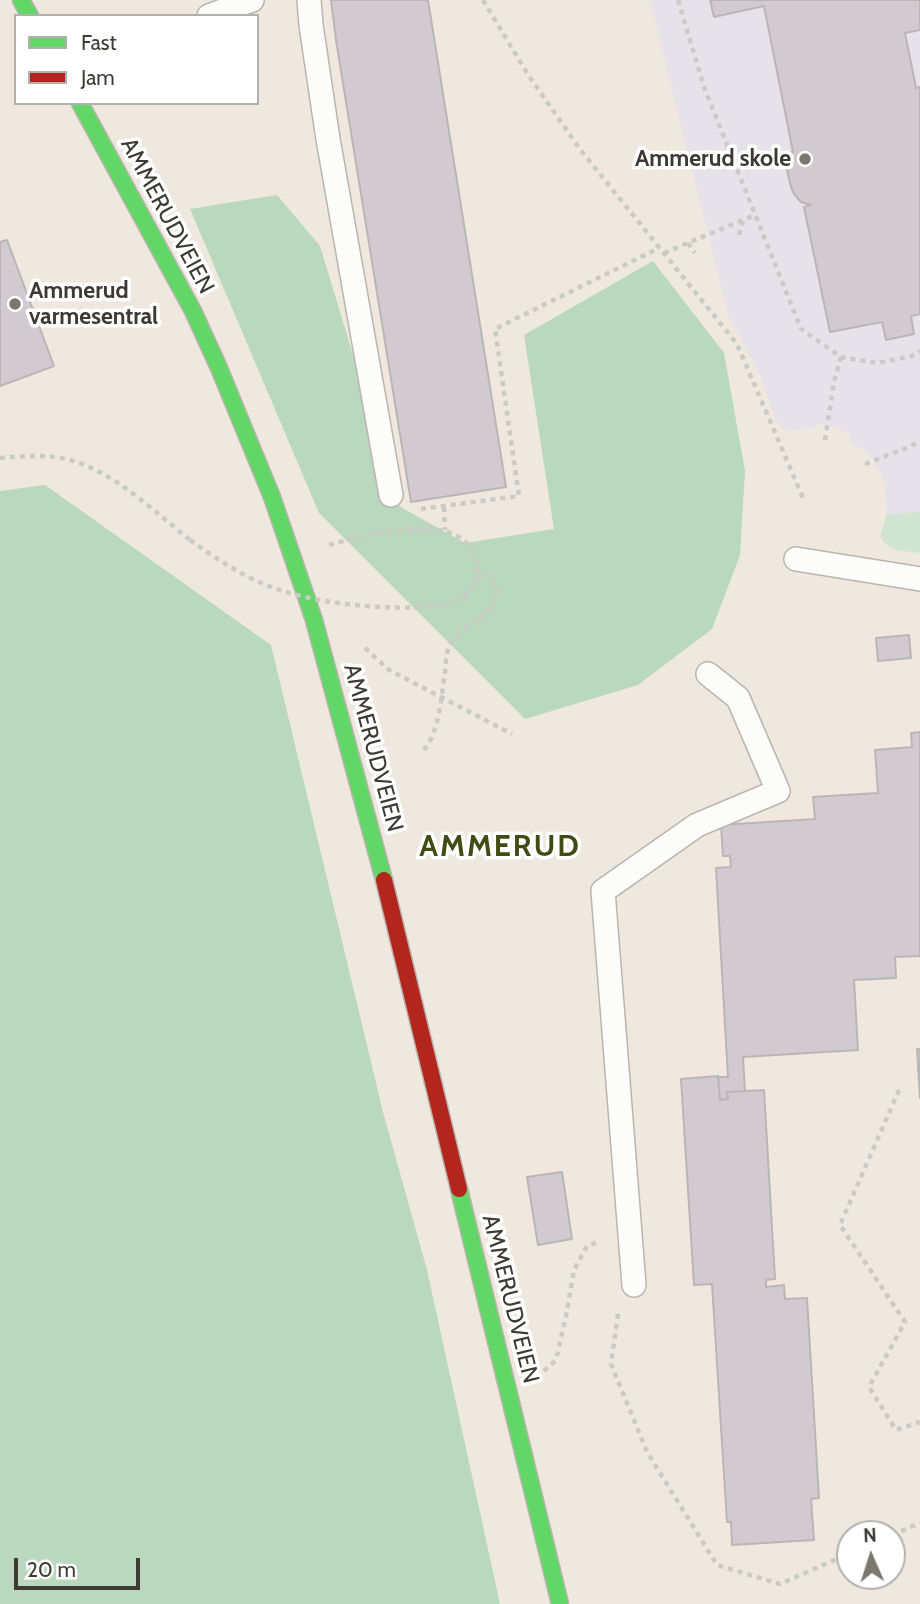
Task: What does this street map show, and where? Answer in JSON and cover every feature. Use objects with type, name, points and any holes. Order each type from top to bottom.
[{"type":"street","name":"AMMERUDVEIEN","points":[[81,105],[193,311],[219,368],[272,497],[314,620],[388,896],[560,1604]]},
{"type":"lane","points":[[214,14],[252,0]]},
{"type":"lane","points":[[309,0],[328,139],[391,495]]},
{"type":"lane","points":[[796,559],[920,579]]},
{"type":"lane","points":[[634,1285],[603,891],[697,825],[778,791],[738,698],[708,674]]},
{"type":"path","points":[[483,0],[527,73],[579,148],[737,344],[803,498]]},
{"type":"path","points":[[678,0],[704,87],[801,329],[841,358],[877,363],[912,356],[920,351]]},
{"type":"path","points":[[664,253],[755,215]]},
{"type":"path","points":[[739,235],[743,220]]},
{"type":"path","points":[[688,243],[695,254]]},
{"type":"path","points":[[391,495],[410,510],[519,496],[495,329],[659,248]]},
{"type":"path","points":[[825,440],[834,382],[841,358]]},
{"type":"path","points":[[865,464],[920,441]]},
{"type":"path","points":[[0,458],[48,456],[95,469],[122,486],[215,558],[266,585],[299,596],[333,603],[400,607],[441,605],[470,594],[477,580],[474,556],[468,542],[445,530],[425,528],[361,536],[321,547]]},
{"type":"path","points":[[444,507],[445,530]]},
{"type":"path","points":[[424,750],[432,740],[446,656],[452,641],[491,607],[496,594],[494,584],[488,576],[477,570]]},
{"type":"path","points":[[359,643],[389,670],[512,734]]},
{"type":"path","points":[[899,1090],[840,1225],[905,1322],[869,1387],[896,1430],[920,1422]]},
{"type":"path","points":[[535,1378],[555,1360],[574,1270],[587,1247],[629,1229]]},
{"type":"path","points":[[634,1285],[618,1314],[611,1364],[647,1452],[717,1565],[780,1584],[836,1559]]},
{"type":"shaded area","name":"Ammerud skole","points":[[650,0],[920,0],[920,553],[895,550],[885,545],[880,536],[887,514],[885,484],[880,471],[866,451],[858,448],[849,439],[851,435],[835,427],[820,424],[814,428],[785,431],[776,421],[758,369],[729,318]]},
{"type":"green space","points":[[277,195],[320,246],[399,506],[465,543],[554,529],[524,335],[653,261],[724,353],[745,471],[740,555],[712,629],[638,685],[525,719],[319,513],[190,209]]},
{"type":"green space","points":[[45,485],[271,645],[383,1112],[427,1270],[500,1604],[0,1604],[0,491]]},
{"type":"green space","points":[[920,512],[920,553],[892,547],[880,536],[887,514]]},
{"type":"building","points":[[331,0],[428,0],[506,487],[411,502]]},
{"type":"building","points":[[710,0],[920,0],[920,30],[905,33],[916,88],[920,87],[920,314],[911,316],[914,334],[886,340],[882,322],[830,332],[804,207],[811,205],[801,202],[794,194],[783,153],[793,152],[764,6],[714,17]]},
{"type":"building","name":"Ammerud varmesentral","points":[[7,240],[54,366],[0,386],[0,242]]},
{"type":"building","points":[[909,635],[911,658],[878,661],[876,638]]},
{"type":"building","points":[[920,732],[920,956],[895,957],[896,978],[854,980],[858,1050],[743,1057],[745,1091],[727,1092],[728,1099],[720,1100],[718,1077],[728,1077],[716,868],[731,867],[730,856],[723,856],[721,825],[815,819],[813,797],[878,793],[875,750],[912,747],[911,733]]},
{"type":"building","points":[[917,1049],[920,1049],[920,1098]]},
{"type":"building","points":[[718,1076],[720,1100],[728,1099],[727,1092],[764,1090],[775,1279],[766,1280],[766,1287],[784,1285],[785,1299],[807,1298],[819,1498],[811,1499],[814,1540],[732,1545],[731,1522],[727,1522],[712,1284],[694,1285],[681,1079]]},
{"type":"building","points":[[562,1172],[572,1239],[538,1245],[527,1177]]},
{"type":"traffic: fast","points":[[21,0],[29,14]]},
{"type":"traffic: fast","points":[[81,105],[193,311],[272,497],[314,620],[384,880]]},
{"type":"traffic: fast","points":[[459,1189],[560,1604]]},
{"type":"traffic: jam","points":[[384,880],[459,1189]]},
{"type":"place","name":"Ammerud skole","points":[[805,159]]},
{"type":"place","name":"Ammerud varmesentral","points":[[15,304]]},
{"type":"district","name":"AMMERUD","points":[[500,847]]}]
